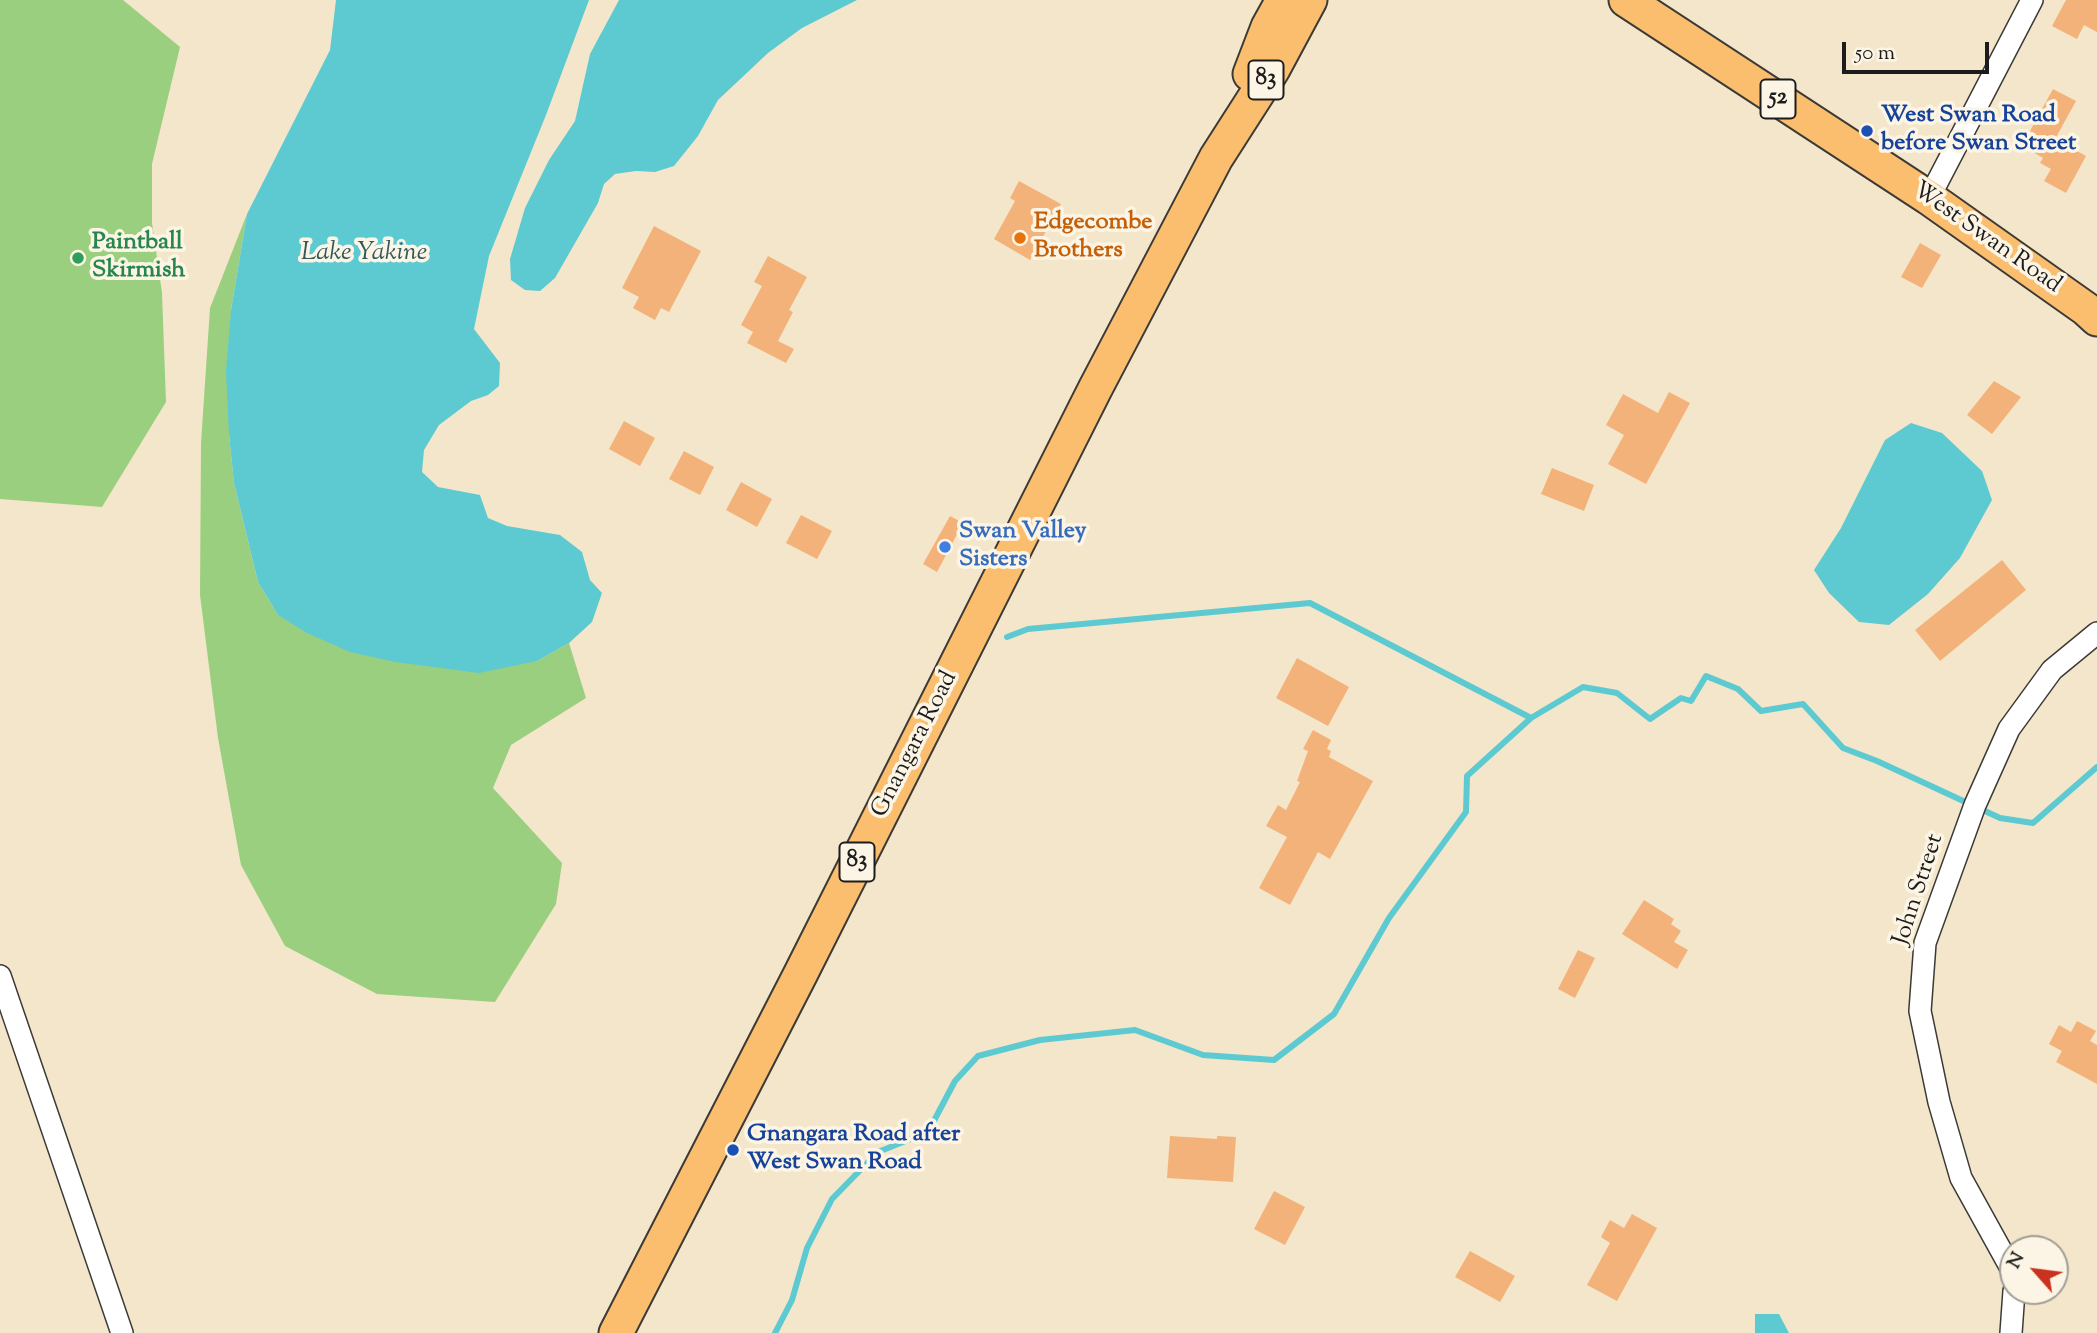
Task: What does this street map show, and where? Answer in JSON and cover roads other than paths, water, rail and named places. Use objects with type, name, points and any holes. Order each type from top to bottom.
[{"type":"main road","name":"Gnangara Road","points":[[1216,158],[1268,27],[1283,0]]},
{"type":"main road","name":"Gnangara Road","points":[[616,1333],[794,987],[1095,389],[1216,158],[1273,69],[1310,0]]},
{"type":"main road","name":"West Swan Road","points":[[1626,0],[1929,198],[2086,309],[2097,320]]},
{"type":"street","points":[[1929,198],[2032,0]]},
{"type":"street","name":"John Street","points":[[1999,1247],[1961,1178],[1940,1102],[1920,1011],[1925,943],[1975,805],[2009,729],[2052,670],[2097,633]]},
{"type":"street","points":[[0,976],[122,1333]]},
{"type":"street","points":[[2011,1333],[2013,1305]]},
{"type":"water","name":"Lake Yakine","points":[[336,0],[589,0],[489,256],[474,329],[500,363],[499,386],[488,395],[471,401],[439,425],[424,450],[422,472],[438,487],[480,495],[488,518],[507,526],[560,535],[582,552],[590,580],[602,593],[592,622],[569,643],[537,661],[479,673],[395,662],[350,652],[307,633],[278,615],[258,582],[234,483],[229,435],[226,371],[231,310],[247,214],[330,50]]},
{"type":"water","points":[[619,0],[857,0],[802,28],[768,53],[718,100],[698,136],[674,166],[655,172],[615,174],[604,184],[598,203],[555,278],[540,291],[525,290],[511,280],[510,259],[525,208],[549,160],[575,121],[590,54]]},
{"type":"water","points":[[1911,423],[1942,433],[1982,471],[1992,500],[1960,558],[1928,594],[1889,625],[1859,622],[1829,593],[1814,570],[1841,528],[1885,440]]},
{"type":"water","points":[[1755,1314],[1779,1314],[1789,1333],[1755,1333]]},
{"type":"waterway","points":[[1007,637],[1028,629],[1310,603],[1531,718]]},
{"type":"waterway","points":[[775,1333],[792,1300],[807,1248],[832,1199],[878,1152],[928,1132],[955,1081],[978,1056],[1040,1040],[1135,1030],[1203,1055],[1274,1060],[1334,1014],[1389,918],[1466,812],[1467,776],[1531,718],[1583,687],[1617,693],[1650,719],[1681,698],[1691,701],[1706,676],[1738,689],[1761,711],[1803,704],[1843,748],[2000,818],[2033,823],[2097,767]]},
{"type":"place","name":"West Swan Road before Swan Street","points":[[1867,131]]},
{"type":"place","name":"Edgecombe Brothers","points":[[1020,238]]},
{"type":"place","name":"Paintball Skirmish","points":[[78,258]]},
{"type":"place","name":"Swan Valley Sisters","points":[[945,547]]},
{"type":"place","name":"Gnangara Road after West Swan Road","points":[[733,1150]]}]
